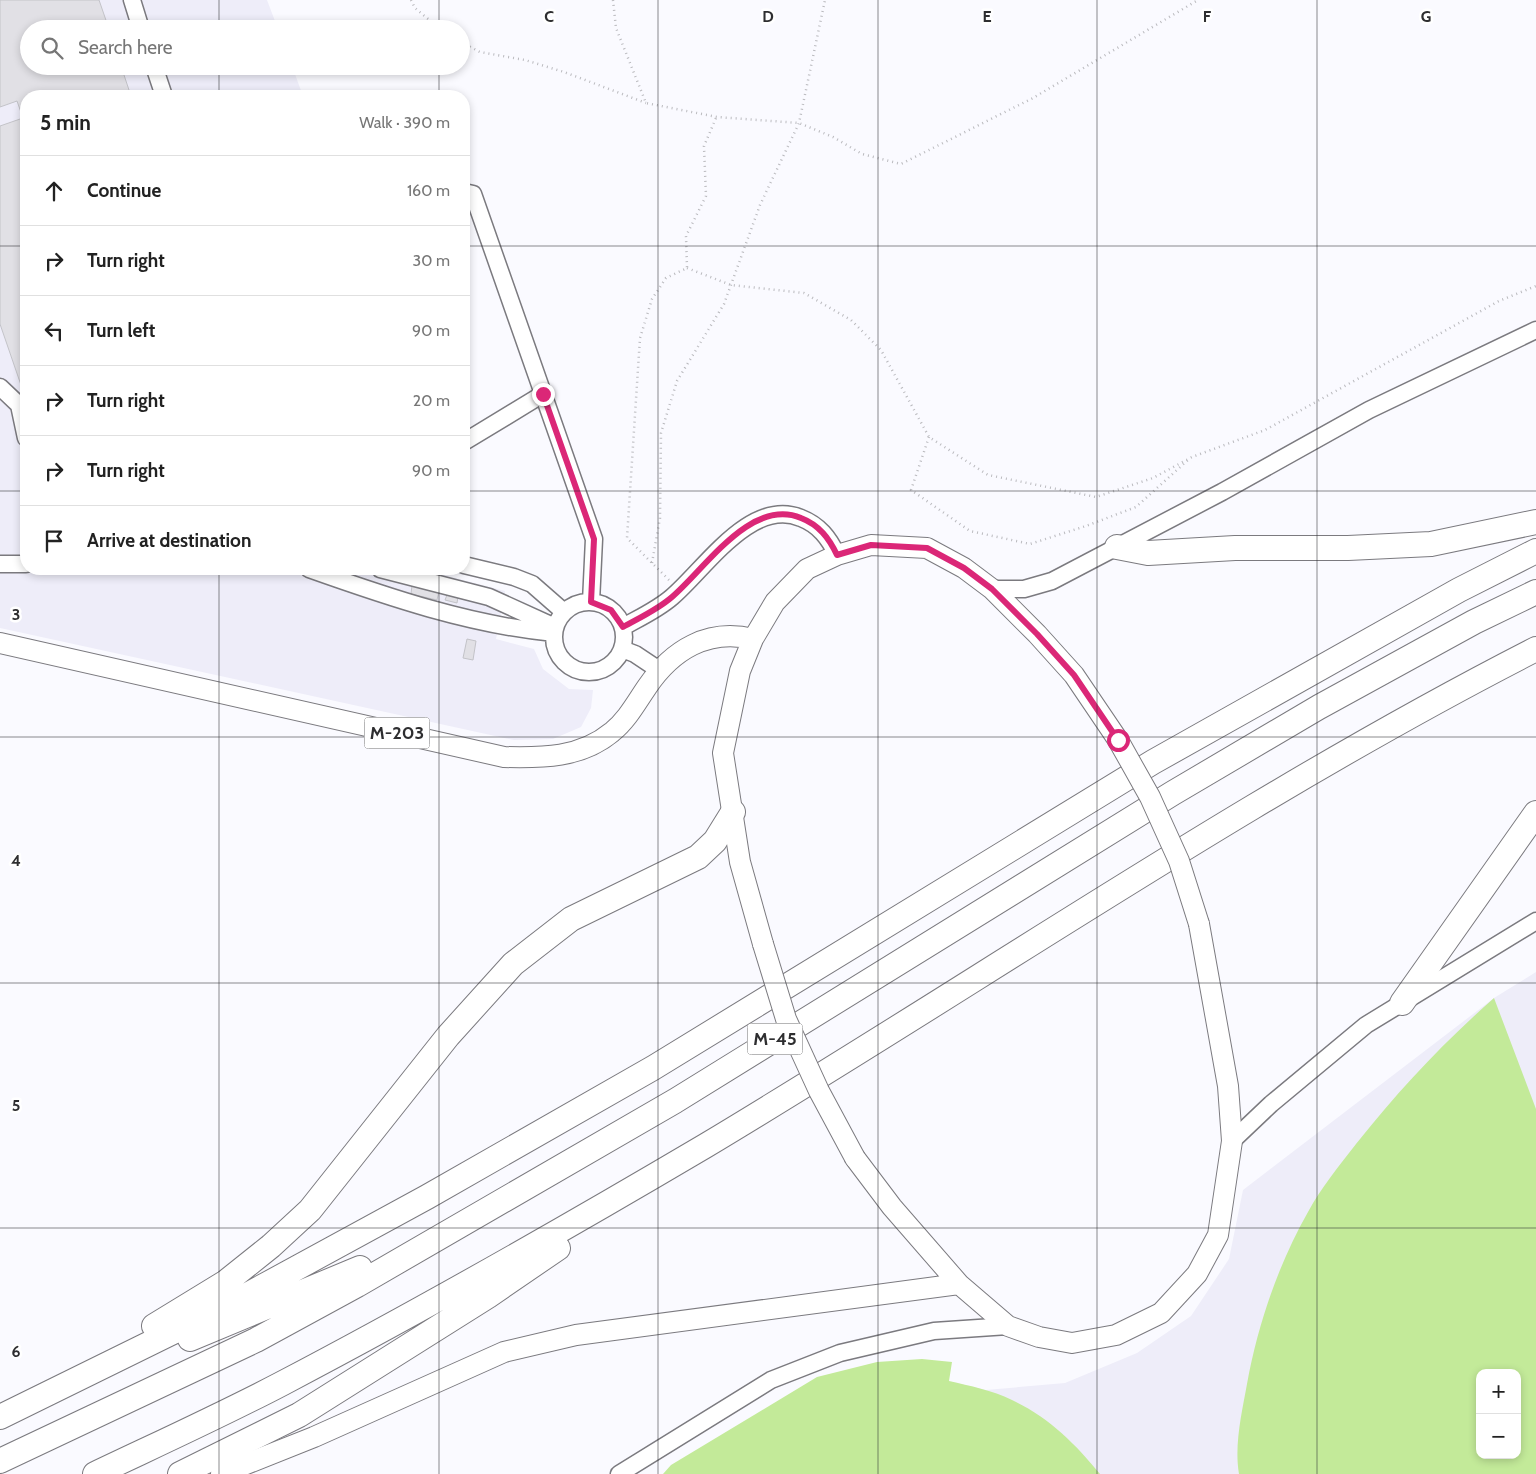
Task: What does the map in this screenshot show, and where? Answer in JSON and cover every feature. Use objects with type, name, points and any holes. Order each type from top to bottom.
[{"type":"highway","points":[[1117,547],[1148,553],[1235,548],[1348,548],[1431,544],[1536,522]]},
{"type":"highway","points":[[0,1417],[238,1300],[427,1197],[653,1068],[1153,762],[1450,595],[1536,551]]},
{"type":"highway","name":"M-45","points":[[0,1461],[256,1340],[448,1233],[675,1102],[1181,788],[1319,707],[1474,622],[1536,592]]},
{"type":"highway","name":"M-45","points":[[96,1474],[280,1385],[476,1280],[708,1144],[1196,839],[1356,746],[1536,649]]},
{"type":"highway","points":[[0,1405],[100,1357],[226,1282],[310,1210],[448,1036],[513,964],[572,919],[698,857],[715,841],[732,812]]},
{"type":"highway","points":[[1402,1003],[1536,813]]},
{"type":"highway","points":[[180,1474],[299,1415],[398,1354],[488,1296],[708,1144]]},
{"type":"highway","points":[[58,1390],[244,1318],[448,1233]]},
{"type":"main road","points":[[871,545],[927,548],[964,568],[992,589],[1037,634],[1074,675],[1118,740],[1150,796],[1178,861],[1199,924],[1228,1086],[1232,1141],[1218,1235],[1197,1274],[1161,1313],[1116,1335],[1072,1344],[1039,1337],[1008,1326],[959,1284],[892,1207],[855,1158],[818,1091],[786,1019],[740,862],[723,753],[740,671],[753,638],[775,602],[807,569],[837,555],[871,545]]},
{"type":"main road","name":"M-203","points":[[0,642],[504,757],[541,758],[572,753],[594,744],[612,732],[628,716],[659,670],[684,649],[701,640],[716,636],[737,635],[753,638]]},
{"type":"main road","points":[[221,1474],[314,1438],[504,1352],[576,1335],[959,1284]]},
{"type":"street","points":[[132,0],[138,20]]},
{"type":"street","points":[[157,75],[162,90]]},
{"type":"street","points":[[470,193],[473,194],[594,539],[591,602]]},
{"type":"street","points":[[992,589],[1024,589],[1052,581],[1222,492],[1369,410],[1536,330]]},
{"type":"street","points":[[0,387],[19,405],[20,410]]},
{"type":"street","points":[[470,438],[543,394]]},
{"type":"street","points":[[623,627],[658,608],[745,526],[760,517],[783,513],[804,519],[818,527],[830,540],[837,555]]},
{"type":"street","points":[[0,564],[20,564]]},
{"type":"street","points":[[470,566],[514,577],[532,584],[564,612]]},
{"type":"street","points":[[327,575],[424,607],[521,630],[554,630]]},
{"type":"street","points":[[403,575],[489,597],[554,630]]},
{"type":"street","points":[[591,602],[611,610],[623,627],[624,638],[622,650],[617,659],[608,667],[592,672],[575,670],[566,664],[558,655],[554,630],[564,612],[582,603],[591,602]]},
{"type":"street","points":[[622,650],[635,654],[659,670]]},
{"type":"street","points":[[1232,1141],[1271,1104],[1366,1025],[1536,921]]},
{"type":"street","points":[[618,1474],[771,1380],[840,1353],[934,1331],[1008,1326]]},
{"type":"path","points":[[411,0],[415,8],[429,20]]},
{"type":"path","points":[[613,0],[616,28],[646,104]]},
{"type":"path","points":[[652,563],[660,518],[661,433],[677,381],[724,304],[760,205],[800,123],[825,0]]},
{"type":"path","points":[[470,47],[480,52],[525,60],[564,72],[646,104],[717,118],[800,123],[833,137],[862,154],[901,164],[1033,98],[1198,0]]},
{"type":"path","points":[[687,268],[686,236],[706,196],[704,146],[717,118]]},
{"type":"path","points":[[679,590],[627,538],[640,338],[652,299],[666,278],[687,268],[731,285],[804,293],[851,320],[881,350],[929,437],[988,475],[1096,497],[1153,478],[1192,456],[1265,430],[1500,301],[1536,286]]},
{"type":"path","points":[[929,437],[912,490],[970,531],[1030,544],[1136,507],[1192,456]]},
{"type":"shaded area","points":[[0,0],[267,0],[275,20],[20,20],[20,75],[295,75],[301,90],[20,90],[20,575],[444,575],[505,591],[496,639],[534,649],[543,669],[569,689],[593,690],[591,708],[581,727],[553,739],[514,740],[0,628]]},
{"type":"shaded area","points":[[1536,972],[1536,1474],[707,1474],[948,1381],[986,1390],[1065,1383],[1137,1353],[1191,1316],[1229,1259],[1243,1190],[1494,998]]},
{"type":"green space","points":[[1494,998],[1536,1109],[1536,1474],[1239,1474],[1237,1452],[1239,1429],[1257,1339],[1270,1295],[1297,1232],[1324,1186],[1372,1124],[1405,1086],[1456,1033]]},
{"type":"green space","points":[[922,1359],[952,1362],[949,1381],[997,1394],[1037,1414],[1071,1442],[1100,1474],[663,1474],[671,1465],[817,1377],[877,1362]]},
{"type":"building","points":[[0,0],[99,0],[106,20],[20,20],[20,75],[124,75],[129,90],[20,90],[20,110],[17,101],[0,107]]},
{"type":"building","points":[[20,119],[20,382],[0,324],[0,126]]},
{"type":"building","points":[[412,585],[439,591],[437,600],[411,594]]},
{"type":"building","points":[[447,595],[458,597],[457,603],[445,600]]},
{"type":"building","points":[[467,639],[476,641],[473,660],[463,658]]},
{"type":"route","points":[[543,394],[594,539],[591,602],[602,604],[611,610],[623,627],[658,608],[672,597],[745,526],[760,517],[783,513],[804,519],[818,527],[830,540],[837,555],[871,545],[927,548],[964,568],[992,589],[1037,634],[1074,675],[1118,740]]}]
